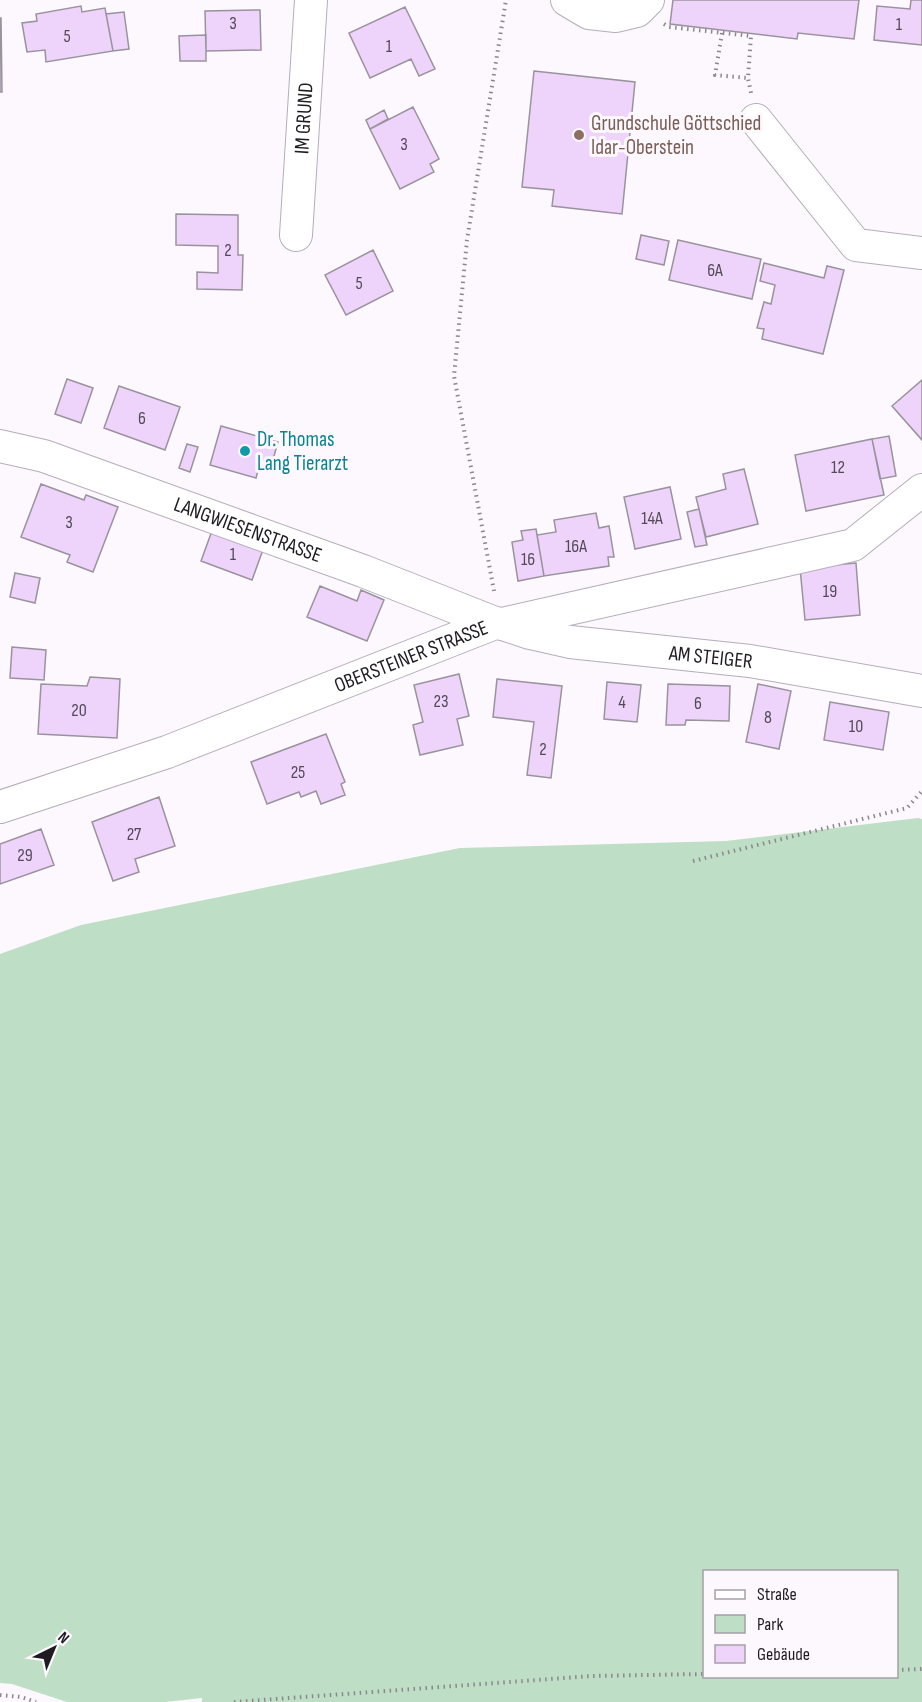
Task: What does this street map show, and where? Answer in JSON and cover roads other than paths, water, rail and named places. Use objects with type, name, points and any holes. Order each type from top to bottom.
[{"type":"street","name":"IM GRUND","points":[[296,235],[310,0]]},
{"type":"street","points":[[567,0],[589,13],[616,16],[643,6]]},
{"type":"street","points":[[756,120],[856,244],[922,253]]},
{"type":"street","name":"LANGWIESENSTRASSE","points":[[0,446],[44,456],[363,572],[497,615]]},
{"type":"street","name":"OBERSTEINER STRASSE","points":[[0,807],[167,752],[497,615],[853,545],[922,490]]},
{"type":"street","name":"AM STEIGER","points":[[497,615],[530,633],[570,642],[750,661],[922,691]]},
{"type":"place","name":"Grundschule Göttschied Idar-Oberstein","points":[[579,135]]},
{"type":"place","name":"Dr. Thomas Lang Tierarzt","points":[[245,451]]}]
